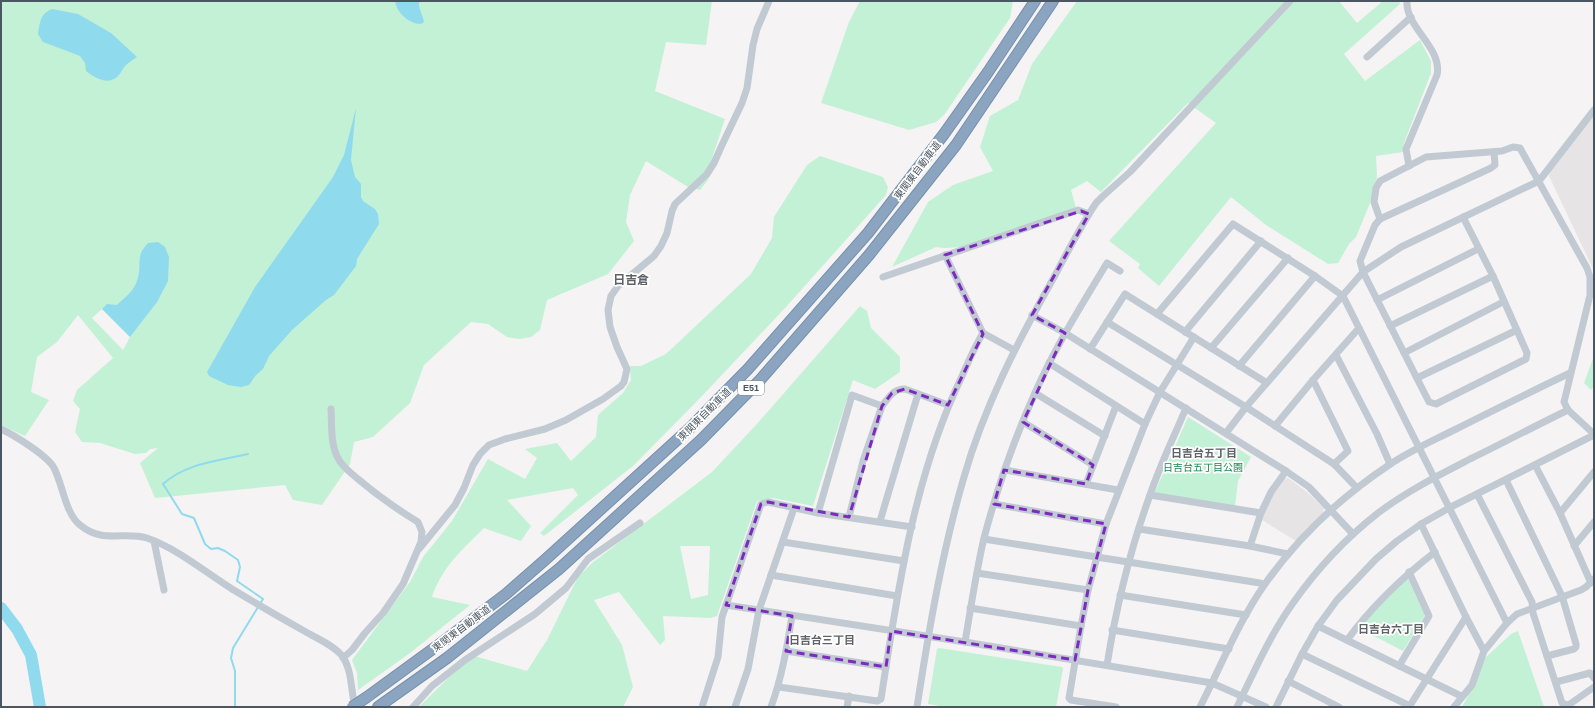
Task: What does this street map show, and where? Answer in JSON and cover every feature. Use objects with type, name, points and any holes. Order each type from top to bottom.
[{"type":"highway","name":"東関東自動車道","points":[[354,707],[441,644],[506,594],[689,429],[748,369],[873,227],[944,134],[988,72],[1035,1]]},
{"type":"highway","name":"東関東自動車道","points":[[378,707],[447,658],[559,570],[701,440],[760,380],[869,255],[956,145],[1053,1]]},
{"type":"street","points":[[419,549],[455,505],[464,488],[473,465],[480,454],[489,446],[505,439],[545,429],[566,420],[603,399],[624,382],[627,369],[610,327],[608,310],[611,296],[618,286],[654,256],[667,233],[675,204],[707,174],[714,163],[742,103],[747,88],[756,34],[769,1]]},
{"type":"street","points":[[917,707],[928,636],[942,564],[964,475],[982,426],[1014,350],[1032,315],[1089,214],[1103,196],[1130,172],[1290,1]]},
{"type":"street","points":[[1408,1],[1407,6],[1411,17],[1435,57],[1438,67],[1437,75],[1406,149],[1409,166]]},
{"type":"street","points":[[1367,57],[1411,17]]},
{"type":"street","points":[[1226,433],[1246,407],[1363,272],[1401,247],[1539,181],[1594,110]]},
{"type":"street","points":[[1276,707],[1302,654],[1318,626],[1337,600],[1376,559],[1397,541],[1421,524],[1449,508],[1594,434],[1568,410],[1564,402],[1590,295],[1590,277],[1520,148],[1513,147],[1502,152],[1426,157],[1380,181],[1376,188],[1374,202],[1377,214],[1380,218]]},
{"type":"street","points":[[1463,217],[1493,276],[1503,302],[1527,352],[1526,359],[1436,404],[1429,402],[1363,272],[1360,261],[1380,218],[1491,168],[1495,165],[1494,152]]},
{"type":"street","points":[[883,277],[1078,210],[1089,214]]},
{"type":"street","points":[[1157,314],[1233,224],[1288,258],[1343,296],[1507,623]]},
{"type":"street","points":[[1185,332],[1261,241]]},
{"type":"street","points":[[1377,300],[1478,249]]},
{"type":"street","points":[[945,255],[983,333],[1014,350]]},
{"type":"street","points":[[1211,348],[1288,258]]},
{"type":"street","points":[[965,642],[970,608],[984,539],[1005,470],[1035,393],[1065,333],[1107,263],[1120,271]]},
{"type":"street","points":[[1239,366],[1315,276]]},
{"type":"street","points":[[1390,326],[1493,276]]},
{"type":"street","points":[[1090,349],[1125,294],[1267,383]]},
{"type":"street","points":[[1404,353],[1503,302]]},
{"type":"street","points":[[1032,315],[1065,333],[1286,471],[1309,487],[1353,534]]},
{"type":"street","points":[[1107,322],[1246,407],[1334,464],[1356,488]]},
{"type":"street","points":[[1275,426],[1359,328]]},
{"type":"street","points":[[1417,378],[1517,330]]},
{"type":"street","points":[[779,687],[877,701],[881,699],[897,596],[926,466],[948,405],[983,333]]},
{"type":"street","points":[[1113,707],[1071,700],[1069,698],[1088,590],[1106,524],[1145,424],[1160,392],[1194,337]]},
{"type":"street","points":[[1336,355],[1377,434],[1390,464]]},
{"type":"street","points":[[1049,363],[1145,424]]},
{"type":"street","points":[[1200,707],[1246,615],[1264,585],[1307,532],[1331,509],[1356,488],[1390,464],[1418,448],[1570,373]]},
{"type":"street","points":[[1313,380],[1348,451],[1334,464]]},
{"type":"street","points":[[849,517],[863,461],[882,406],[892,393],[898,389],[905,389],[948,405]]},
{"type":"street","points":[[1035,393],[1104,436]]},
{"type":"street","points":[[880,522],[918,394]]},
{"type":"street","points":[[818,513],[852,395],[882,406]]},
{"type":"street","points":[[1086,484],[1116,406]]},
{"type":"street","points":[[1107,665],[1112,630],[1120,595],[1139,529],[1150,495],[1186,408]]},
{"type":"street","points":[[331,409],[333,442],[339,460],[352,474],[378,496],[391,506],[418,522],[422,532],[419,549],[397,594],[352,650],[343,658]]},
{"type":"street","points":[[1237,707],[1270,639],[1292,604],[1304,587],[1335,551],[1353,534],[1378,512],[1434,478],[1568,410]]},
{"type":"street","points":[[1023,422],[1093,465]]},
{"type":"street","points":[[1,429],[39,453],[54,466],[70,513],[79,525],[98,535],[139,537],[154,541],[333,648],[343,658],[350,675],[354,707]]},
{"type":"street","points":[[1454,707],[1461,696],[1472,685],[1484,651],[1507,623],[1517,614],[1581,590],[1593,581],[1574,546],[1560,513],[1535,465]]},
{"type":"street","points":[[1005,470],[1118,490]]},
{"type":"street","points":[[1250,546],[1261,513],[1271,492],[1286,471]]},
{"type":"street","points":[[1560,513],[1594,472]]},
{"type":"street","points":[[1506,480],[1562,596],[1576,647],[1547,656]]},
{"type":"street","points":[[1477,494],[1532,602],[1533,613],[1562,703],[1567,705],[1594,687]]},
{"type":"street","points":[[1150,495],[1261,513]]},
{"type":"street","points":[[702,707],[718,657],[722,617],[761,504],[768,502],[818,513],[912,527]]},
{"type":"street","points":[[994,504],[1106,524]]},
{"type":"street","points":[[735,707],[748,669],[759,610],[794,508]]},
{"type":"street","points":[[1574,546],[1594,522]]},
{"type":"street","points":[[413,707],[432,686],[465,660],[535,614],[566,588],[588,559],[640,523]]},
{"type":"street","points":[[1421,524],[1484,651]]},
{"type":"street","points":[[1139,529],[1250,546],[1288,554]]},
{"type":"street","points":[[984,539],[1260,583],[1264,585]]},
{"type":"street","points":[[154,541],[164,590]]},
{"type":"street","points":[[783,542],[904,561]]},
{"type":"street","points":[[1346,640],[1386,593],[1409,572],[1435,552]]},
{"type":"street","points":[[1399,666],[1429,616],[1409,572]]},
{"type":"street","points":[[977,573],[1088,590]]},
{"type":"street","points":[[771,575],[897,596]]},
{"type":"street","points":[[1120,595],[1246,615]]},
{"type":"street","points":[[726,605],[1212,682],[1266,707]]},
{"type":"street","points":[[970,608],[1081,626]]},
{"type":"street","points":[[771,707],[779,687],[792,616]]},
{"type":"street","points":[[1302,654],[1409,707],[1466,617]]},
{"type":"street","points":[[1318,626],[1461,696]]},
{"type":"street","points":[[1112,630],[1229,649]]},
{"type":"street","points":[[786,651],[886,668]]},
{"type":"street","points":[[1556,682],[1590,674],[1594,678]]},
{"type":"street","points":[[1288,681],[1339,707]]},
{"type":"street","points":[[848,707],[849,696]]},
{"type":"highlighted area","points":[[1081,211],[1089,214],[1032,315],[1065,333],[1023,422],[1093,465],[1086,484],[1004,470],[994,504],[1106,524],[1088,590],[1075,660],[891,631],[886,667],[786,651],[792,616],[726,605],[761,504],[768,502],[849,517],[882,406],[892,393],[905,389],[948,405],[983,334],[945,255]]},
{"type":"shaded area","points":[[1594,113],[1594,271],[1549,176],[1550,172]]},
{"type":"shaded area","points":[[1288,478],[1307,492],[1324,508],[1323,513],[1296,541],[1262,520],[1272,494],[1282,479]]},
{"type":"green space","points":[[1,1],[712,1],[706,45],[666,42],[655,91],[725,119],[712,158],[714,168],[708,180],[700,190],[688,187],[646,161],[630,195],[626,222],[634,241],[608,274],[547,300],[540,330],[531,337],[519,339],[507,337],[488,324],[471,322],[424,365],[410,403],[373,437],[354,442],[350,464],[322,505],[293,500],[285,485],[155,498],[140,463],[158,448],[150,449],[146,453],[135,454],[100,443],[82,442],[75,432],[80,409],[73,401],[77,390],[113,358],[78,315],[57,342],[37,357],[31,392],[49,400],[25,436],[1,425]],"holes":[[[102,309],[130,337],[123,350],[92,318]]]},
{"type":"green space","points":[[860,1],[1013,1],[1010,18],[944,115],[936,122],[909,130],[821,103],[849,22]]},
{"type":"green space","points":[[1077,1],[1339,1],[1357,23],[1383,1],[1399,1],[1400,4],[1344,54],[1365,81],[1420,40],[1431,61],[1431,73],[1404,143],[1403,152],[1376,156],[1377,177],[1370,203],[1356,237],[1349,244],[1338,263],[1328,264],[1266,225],[1231,197],[1159,286],[1138,268],[1140,264],[1109,241],[1216,123],[1188,103],[1101,192],[1087,181],[1071,190],[1076,208],[965,247],[936,247],[892,267],[928,202],[953,185],[993,171],[980,147],[990,116],[1018,100],[1032,64]]},
{"type":"green space","points":[[820,156],[883,177],[888,187],[886,195],[785,308],[633,466],[544,536],[540,533],[578,495],[573,488],[507,500],[531,526],[521,541],[484,528],[447,568],[436,586],[432,597],[470,605],[410,653],[358,690],[357,673],[352,660],[410,582],[423,557],[452,521],[488,459],[525,479],[537,458],[525,449],[557,443],[571,461],[596,437],[598,415],[623,393],[631,380],[630,366],[641,366],[666,354],[751,274],[772,238],[774,217],[807,165]]},
{"type":"green space","points":[[860,306],[867,311],[871,328],[900,357],[900,372],[875,389],[853,380],[813,506],[773,498],[757,501],[717,616],[711,618],[663,616],[665,640],[660,645],[619,592],[594,600],[622,645],[633,687],[623,707],[419,707],[471,655],[527,671],[547,640],[578,577],[592,563],[712,472],[756,425]],"holes":[[[680,546],[710,546],[708,595],[691,599]]]},
{"type":"green space","points":[[1594,356],[1594,386],[1591,390],[1584,383]]},
{"type":"green space","name":"日吉台五丁目公園","points":[[1188,417],[1251,457],[1238,481],[1235,506],[1154,494]]},
{"type":"green space","points":[[1406,579],[1408,579],[1425,615],[1403,651],[1359,628],[1385,599]]},
{"type":"green space","points":[[1518,631],[1544,707],[1462,707],[1475,683],[1485,658],[1511,634]]},
{"type":"green space","points":[[939,648],[1062,667],[1063,669],[1056,707],[946,707],[928,704],[937,649]]},
{"type":"water","points":[[395,1],[419,1],[424,22],[417,24],[408,20],[398,10]]},
{"type":"water","points":[[52,9],[78,14],[111,33],[137,57],[126,65],[114,79],[106,81],[93,76],[86,71],[85,63],[80,56],[43,42],[38,34],[40,22],[43,16]]},
{"type":"water","points":[[356,108],[351,160],[355,177],[361,184],[361,197],[363,201],[375,209],[378,214],[379,224],[357,259],[356,266],[334,295],[326,300],[292,330],[269,356],[263,369],[256,375],[249,385],[241,387],[228,385],[209,376],[207,372],[255,287],[333,177],[344,155]]},
{"type":"water","points":[[158,242],[165,247],[169,257],[168,281],[157,302],[130,337],[102,309],[107,304],[117,305],[131,291],[136,285],[139,275],[141,253],[148,243]]},
{"type":"waterway","points":[[235,707],[235,671],[231,658],[233,648],[263,599],[237,581],[240,567],[238,560],[225,551],[218,548],[211,549],[205,544],[194,518],[182,514],[163,484],[182,471],[192,467],[248,454]]},
{"type":"waterway","points":[[1,608],[17,629],[31,655],[40,707]]},
{"type":"district","name":"日吉倉","points":[[631,280]]},
{"type":"district","name":"日吉台五丁目","points":[[1204,453]]},
{"type":"district","name":"日吉台六丁目","points":[[1391,629]]},
{"type":"district","name":"日吉台三丁目","points":[[822,640]]}]
